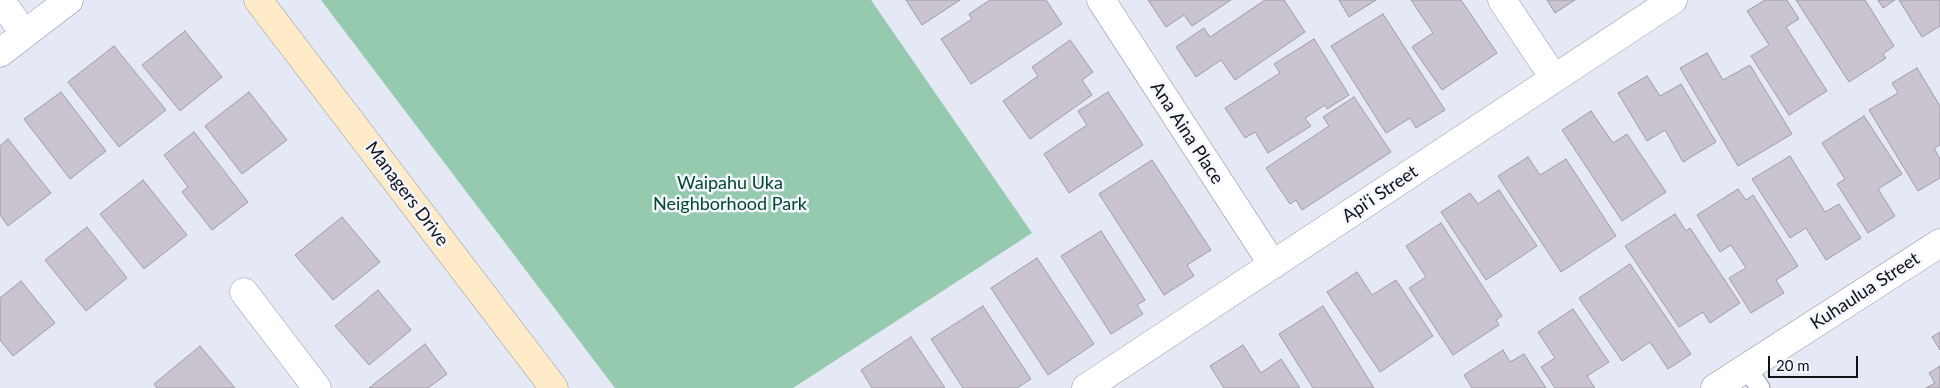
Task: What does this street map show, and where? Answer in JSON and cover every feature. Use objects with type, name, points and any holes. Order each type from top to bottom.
[{"type":"street","points":[[0,0],[25,34]]},
{"type":"street","points":[[0,53],[69,0]]},
{"type":"street","name":"Managers Drive","points":[[258,0],[554,388]]},
{"type":"street","name":"Ana Aina Place","points":[[1101,0],[1274,265]]},
{"type":"street","points":[[1502,0],[1554,78]]},
{"type":"street","name":"Apiʻi Street","points":[[1086,388],[1673,0]]},
{"type":"street","name":"Kuhaulua Street","points":[[1715,388],[1753,378],[1940,243]]},
{"type":"street","points":[[244,292],[317,388]]},
{"type":"green space","name":"Waipahu Uka Neighborhood Park","points":[[321,0],[871,0],[1032,233],[793,388],[615,388]]},
{"type":"building","points":[[906,0],[960,0],[922,25]]},
{"type":"building","points":[[990,0],[1046,0],[1062,24],[971,84],[941,39],[972,19],[969,14]]},
{"type":"building","points":[[1148,0],[1231,0],[1192,26],[1184,15],[1166,27]]},
{"type":"building","points":[[1265,0],[1284,0],[1305,32],[1235,80],[1221,60],[1196,77],[1176,47],[1204,28],[1210,37]]},
{"type":"building","points":[[1339,0],[1376,0],[1349,17]]},
{"type":"building","points":[[1411,0],[1461,0],[1497,53],[1442,90],[1412,47],[1433,33]]},
{"type":"building","points":[[1547,0],[1575,0],[1555,13]]},
{"type":"building","points":[[1765,0],[1787,0],[1799,19],[1786,27],[1827,91],[1789,115],[1751,56],[1769,45],[1747,11]]},
{"type":"building","points":[[1796,0],[1865,0],[1894,46],[1883,54],[1886,58],[1849,82]]},
{"type":"building","points":[[1878,0],[1895,0],[1883,8]]},
{"type":"building","points":[[1899,0],[1940,0],[1940,26],[1922,37]]},
{"type":"building","points":[[1383,14],[1445,110],[1416,128],[1410,118],[1386,133],[1331,46]]},
{"type":"building","points":[[185,31],[222,77],[180,111],[142,65]]},
{"type":"building","points":[[1314,39],[1349,95],[1327,109],[1325,105],[1305,118],[1311,126],[1268,153],[1255,132],[1245,138],[1225,108],[1280,73],[1274,64]]},
{"type":"building","points":[[1070,40],[1093,72],[1082,80],[1092,95],[1030,139],[1003,101],[1038,76],[1032,67]]},
{"type":"building","points":[[114,46],[166,110],[119,147],[68,82]]},
{"type":"building","points":[[1707,53],[1723,80],[1750,65],[1792,134],[1738,166],[1680,68]]},
{"type":"building","points":[[1917,68],[1940,106],[1940,145],[1934,148],[1940,159],[1940,178],[1918,191],[1869,110],[1898,93],[1892,83]]},
{"type":"building","points":[[1647,76],[1660,96],[1681,84],[1716,142],[1683,162],[1665,130],[1647,141],[1618,93]]},
{"type":"building","points":[[61,92],[106,151],[70,179],[24,119]]},
{"type":"building","points":[[249,92],[287,140],[242,174],[205,126]]},
{"type":"building","points":[[1108,92],[1143,145],[1069,193],[1044,154],[1087,125],[1078,111]]},
{"type":"building","points":[[1354,97],[1391,152],[1302,210],[1296,200],[1290,204],[1266,168],[1329,126],[1323,117]]},
{"type":"building","points":[[1591,111],[1613,143],[1627,134],[1666,192],[1622,221],[1562,130]]},
{"type":"building","points":[[1864,116],[1902,174],[1878,189],[1895,216],[1868,233],[1837,184],[1845,179],[1822,143]]},
{"type":"building","points":[[194,132],[248,202],[212,230],[182,192],[188,187],[164,155]]},
{"type":"building","points":[[8,139],[51,193],[8,226],[0,215],[0,146]]},
{"type":"building","points":[[1790,156],[1825,212],[1839,204],[1861,238],[1826,260],[1806,228],[1790,238],[1752,179]]},
{"type":"building","points":[[1528,157],[1540,175],[1566,159],[1616,236],[1561,272],[1498,176]]},
{"type":"building","points":[[1152,160],[1211,250],[1187,265],[1194,276],[1164,295],[1099,194]]},
{"type":"building","points":[[143,180],[187,235],[144,269],[100,214]]},
{"type":"building","points":[[1738,189],[1746,200],[1753,195],[1798,266],[1776,280],[1784,293],[1751,313],[1729,278],[1746,268],[1731,245],[1720,252],[1697,215]]},
{"type":"building","points":[[1499,190],[1537,246],[1486,280],[1441,212],[1470,193],[1478,204]]},
{"type":"building","points":[[1675,214],[1686,231],[1690,228],[1740,303],[1710,323],[1703,312],[1679,327],[1625,246]]},
{"type":"building","points":[[342,217],[380,262],[333,300],[295,255]]},
{"type":"building","points":[[1441,223],[1502,316],[1496,320],[1499,325],[1453,355],[1409,288],[1426,277],[1406,246]]},
{"type":"building","points":[[87,227],[127,278],[86,311],[45,260]]},
{"type":"building","points":[[1101,231],[1145,300],[1137,305],[1143,314],[1111,334],[1061,256]]},
{"type":"building","points":[[1037,258],[1094,344],[1048,375],[991,288]]},
{"type":"building","points":[[1630,264],[1691,354],[1668,369],[1650,342],[1622,361],[1579,298]]},
{"type":"building","points":[[1357,272],[1372,295],[1396,280],[1433,336],[1380,372],[1327,292]]},
{"type":"building","points":[[21,281],[55,323],[13,356],[0,340],[0,298]]},
{"type":"building","points":[[378,290],[411,330],[369,365],[335,326]]},
{"type":"building","points":[[983,306],[1031,379],[1017,388],[963,388],[931,339]]},
{"type":"building","points":[[1323,306],[1374,388],[1313,388],[1279,334]]},
{"type":"building","points":[[1573,309],[1609,362],[1587,376],[1595,388],[1555,388],[1541,367],[1555,358],[1538,332]]},
{"type":"building","points":[[1940,332],[1940,350],[1932,337]]},
{"type":"building","points":[[911,337],[945,388],[872,388],[861,370]]},
{"type":"building","points":[[425,344],[447,374],[428,388],[369,388]]},
{"type":"building","points":[[1243,345],[1261,373],[1281,359],[1300,388],[1224,388],[1210,366]]},
{"type":"building","points":[[200,346],[235,388],[157,388],[154,384]]},
{"type":"building","points":[[1503,350],[1510,362],[1524,354],[1546,388],[1472,388],[1464,375]]},
{"type":"building","points":[[1940,366],[1940,388],[1926,388],[1935,383],[1929,373]]}]
